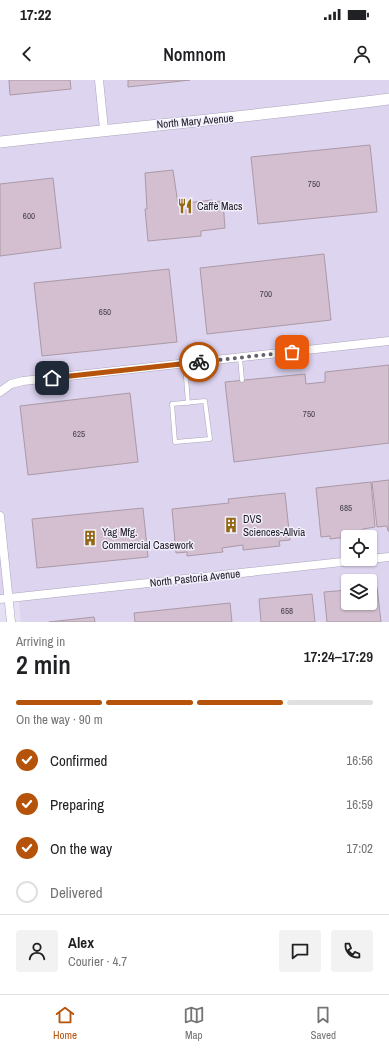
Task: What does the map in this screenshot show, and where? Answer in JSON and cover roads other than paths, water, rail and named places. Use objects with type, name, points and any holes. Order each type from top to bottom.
[{"type":"street","points":[[99,80],[104,129]]},
{"type":"street","name":"North Mary Avenue","points":[[0,142],[104,129],[270,114],[389,99]]},
{"type":"street","points":[[0,392],[11,384],[23,382],[389,341]]},
{"type":"street","points":[[0,516],[4,598],[11,622]]},
{"type":"street","name":"North Pastoria Avenue","points":[[4,598],[389,557]]},
{"type":"lane","points":[[240,358],[242,380]]},
{"type":"lane","points":[[185,364],[188,402]]},
{"type":"lane","points":[[205,401],[210,439],[175,442],[172,404],[188,402],[205,401]]},
{"type":"place","name":"Caffè Macs","points":[[185,206]]},
{"type":"place","name":"DVS Sciences-Allvia","points":[[231,525]]},
{"type":"place","name":"Yag Mfg. Commercial Casework","points":[[90,538]]}]
